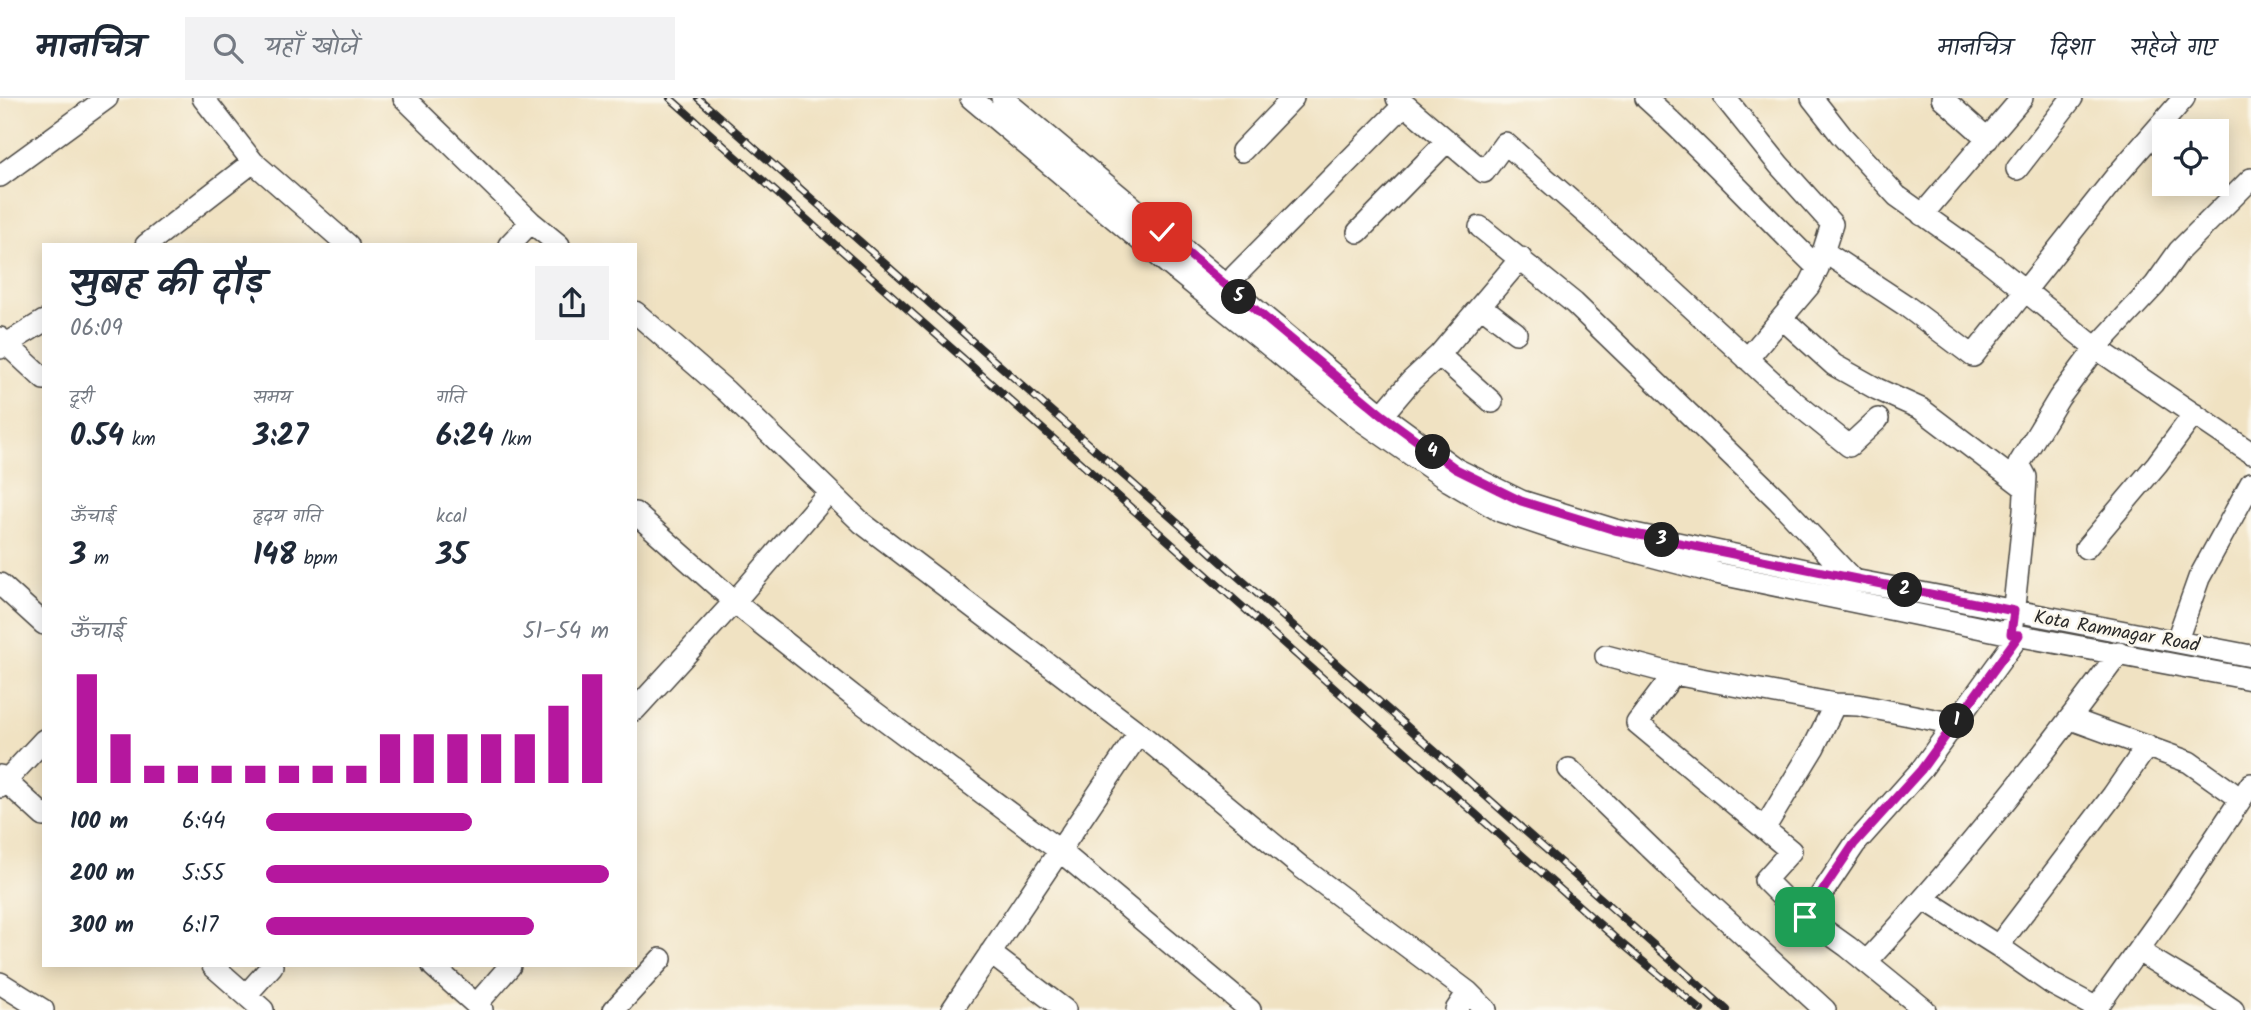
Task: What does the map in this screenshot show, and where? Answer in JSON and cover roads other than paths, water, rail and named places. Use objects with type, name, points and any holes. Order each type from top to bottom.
[{"type":"street","points":[[0,176],[107,98]]},
{"type":"street","points":[[203,98],[253,162],[346,243]]},
{"type":"street","points":[[404,98],[531,222],[557,243]]},
{"type":"street","points":[[971,98],[1166,262],[1361,420],[1449,481],[1500,511],[1572,534],[1716,573],[2251,679]]},
{"type":"street","name":"Kota Ramnagar Road","points":[[1002,98],[1382,415],[1456,469],[1521,501],[1615,530],[1853,580],[2251,656]]},
{"type":"street","points":[[1242,151],[1293,98]]},
{"type":"street","points":[[1646,98],[1729,177],[1769,221],[1821,259],[1905,305],[1973,356],[2117,175],[2184,98]]},
{"type":"street","points":[[1725,98],[1779,165],[1832,224],[1809,286],[1746,359]]},
{"type":"street","points":[[1812,98],[1841,135],[1897,196],[1936,223],[2096,348],[2251,453]]},
{"type":"street","points":[[1942,98],[1988,139]]},
{"type":"street","points":[[1922,215],[2021,98]]},
{"type":"street","points":[[2017,169],[2072,98]]},
{"type":"street","points":[[1235,276],[1400,101],[1484,172],[1505,143],[1667,284],[1791,399],[1849,446],[1878,419]]},
{"type":"street","points":[[1358,232],[1447,141]]},
{"type":"street","points":[[149,243],[253,162]]},
{"type":"street","points":[[1805,917],[1854,844],[1921,770],[2015,634],[2014,611],[2026,477],[2019,464],[2059,398],[2096,348],[2155,285],[2179,251],[2251,178]]},
{"type":"street","points":[[511,243],[531,222]]},
{"type":"street","points":[[1480,227],[1574,303],[1778,500],[1853,580]]},
{"type":"street","points":[[1382,415],[1411,381],[1439,355],[1521,258]]},
{"type":"street","points":[[1481,306],[1516,333]]},
{"type":"street","points":[[637,314],[726,391],[862,523],[1139,733],[1301,867],[1468,992],[1486,1010]]},
{"type":"street","points":[[1783,319],[1834,365],[1877,389],[1922,409],[2025,488]]},
{"type":"street","points":[[42,322],[2,343],[42,377]]},
{"type":"street","points":[[1439,355],[1492,402]]},
{"type":"street","points":[[2086,548],[2157,464],[2194,414]]},
{"type":"street","points":[[2177,640],[2199,578],[2251,483]]},
{"type":"street","points":[[637,707],[735,601],[829,492]]},
{"type":"street","points":[[637,515],[735,601],[853,696],[1060,851],[1250,1010]]},
{"type":"street","points":[[0,584],[42,623]]},
{"type":"street","points":[[1866,962],[1924,899],[2071,719],[2119,653]]},
{"type":"street","points":[[1606,656],[1674,674],[1955,724]]},
{"type":"street","points":[[1674,674],[1637,723],[1791,851],[1765,880],[1805,917],[1925,1010]]},
{"type":"street","points":[[1764,829],[1814,747],[1835,704]]},
{"type":"street","points":[[1924,899],[2052,984],[2096,1009],[2139,951],[2246,792],[2189,762],[2071,719]]},
{"type":"street","points":[[952,1010],[1139,733]]},
{"type":"street","points":[[42,742],[2,782],[42,814]]},
{"type":"street","points":[[1998,946],[2147,746]]},
{"type":"street","points":[[1569,769],[1699,895],[1825,1010]]},
{"type":"street","points":[[2139,951],[2233,1010]]},
{"type":"street","points":[[990,953],[1066,1010]]},
{"type":"street","points":[[614,1010],[661,959]]},
{"type":"street","points":[[214,967],[263,1010]]},
{"type":"street","points":[[246,995],[271,967]]},
{"type":"street","points":[[434,967],[479,1007],[509,967]]},
{"type":"street","points":[[0,983],[43,1010]]},
{"type":"street","points":[[1456,1010],[1468,992]]},
{"type":"railway","points":[[670,98],[1614,937],[1701,1010]]},
{"type":"railway","points":[[698,98],[1727,1010]]}]
